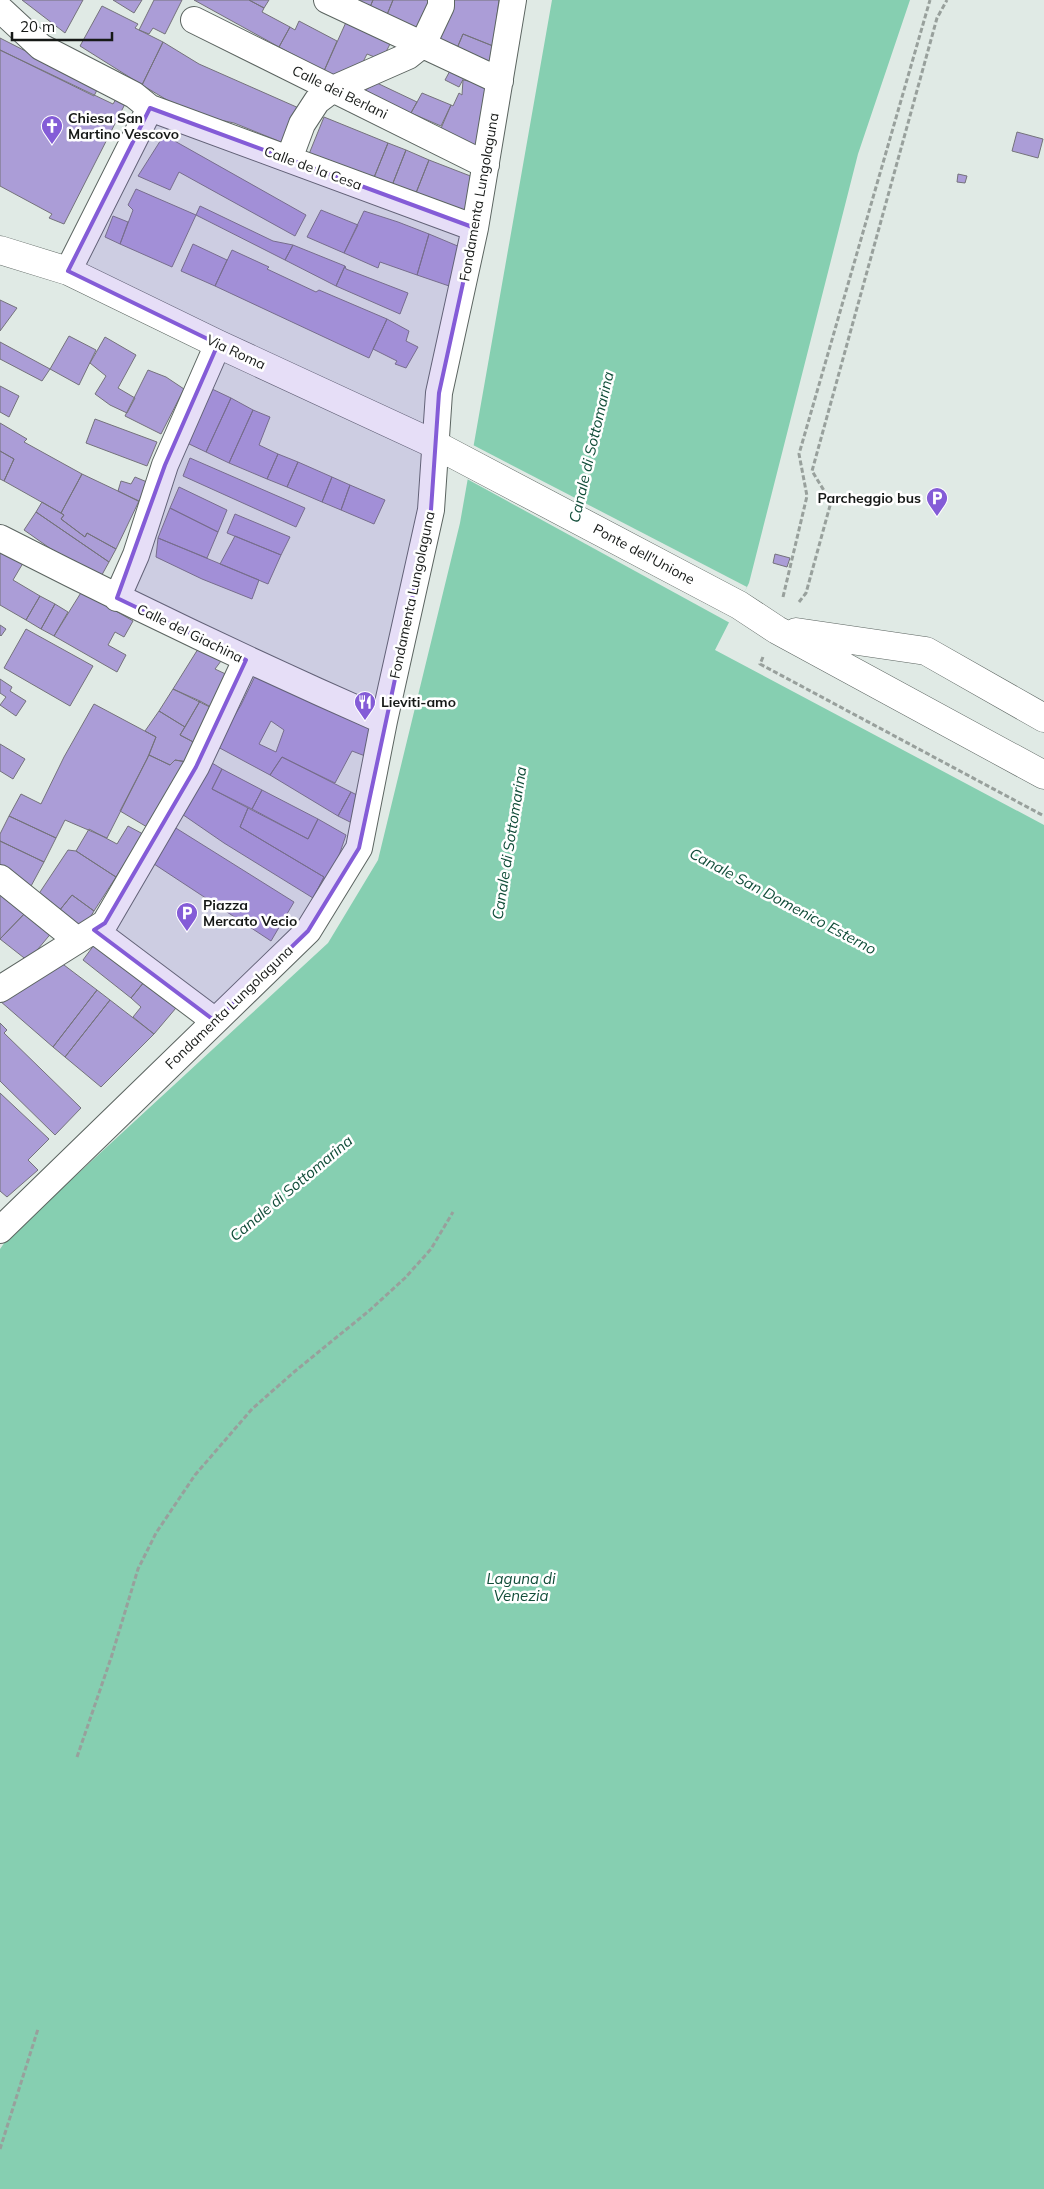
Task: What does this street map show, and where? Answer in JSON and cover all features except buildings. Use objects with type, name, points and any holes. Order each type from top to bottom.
[{"type":"street","points":[[327,0],[500,80]]},
{"type":"street","points":[[289,159],[302,124],[317,101],[333,89],[408,56],[423,44],[441,6],[441,0]]},
{"type":"street","name":"Fondamenta Lungolaguna","points":[[0,1230],[308,931],[359,848],[384,721],[431,510],[438,393],[475,228],[513,0]]},
{"type":"street","name":"Calle de la Cesa","points":[[0,9],[41,47],[134,95],[150,108],[475,228]]},
{"type":"street","name":"Calle dei Berlani","points":[[194,20],[486,165]]},
{"type":"street","points":[[68,271],[150,108]]},
{"type":"street","name":"Via Roma","points":[[0,250],[68,271],[218,344],[470,462]]},
{"type":"street","points":[[117,598],[136,555],[165,465],[218,344]]},
{"type":"street","name":"Ponte dell'Unione","points":[[470,462],[739,605],[778,630],[1044,775]]},
{"type":"street","name":"Calle del Giachina","points":[[0,538],[117,598],[246,660],[384,721]]},
{"type":"street","points":[[778,630],[926,651],[1044,718]]},
{"type":"street","points":[[0,989],[105,923],[196,767],[246,660]]},
{"type":"street","points":[[0,878],[215,1021]]},
{"type":"path","points":[[778,630],[785,584],[807,496],[798,454],[930,0]]},
{"type":"path","points":[[947,0],[937,18],[812,471],[830,502],[806,592],[778,630],[760,664],[1044,816]]},
{"type":"path","points":[[76,1757],[111,1658],[138,1569],[156,1533],[195,1474],[252,1409],[370,1310],[405,1278],[431,1249],[453,1212]]},
{"type":"path","points":[[0,2149],[38,2028]]},
{"type":"highlighted area","points":[[150,108],[475,228],[439,393],[431,510],[359,848],[308,931],[215,1021],[94,930],[105,923],[196,767],[246,660],[117,598],[165,465],[218,344],[68,271]]},
{"type":"water","name":"Laguna di Venezia","points":[[552,0],[910,0],[858,154],[749,583],[715,650],[1044,825],[1044,2189],[0,2189],[0,1249],[7,1239],[328,943],[378,860],[460,523]]},
{"type":"pier","points":[[473,445],[747,587],[730,623],[467,479]]},
{"type":"place","name":"Chiesa San Martino Vescovo","points":[[52,145]]},
{"type":"place","name":"Parcheggio bus","points":[[937,517]]},
{"type":"place","name":"Lieviti-amo","points":[[365,721]]},
{"type":"place","name":"Piazza Mercato Vecio","points":[[187,932]]},
{"type":"water label","name":"Canale di Sottomarina","points":[[591,447]]},
{"type":"water label","name":"Canale di Sottomarina","points":[[509,843]]},
{"type":"water label","name":"Canale San Domenico Esterno","points":[[783,901]]},
{"type":"water label","name":"Canale di Sottomarina","points":[[291,1188]]}]
